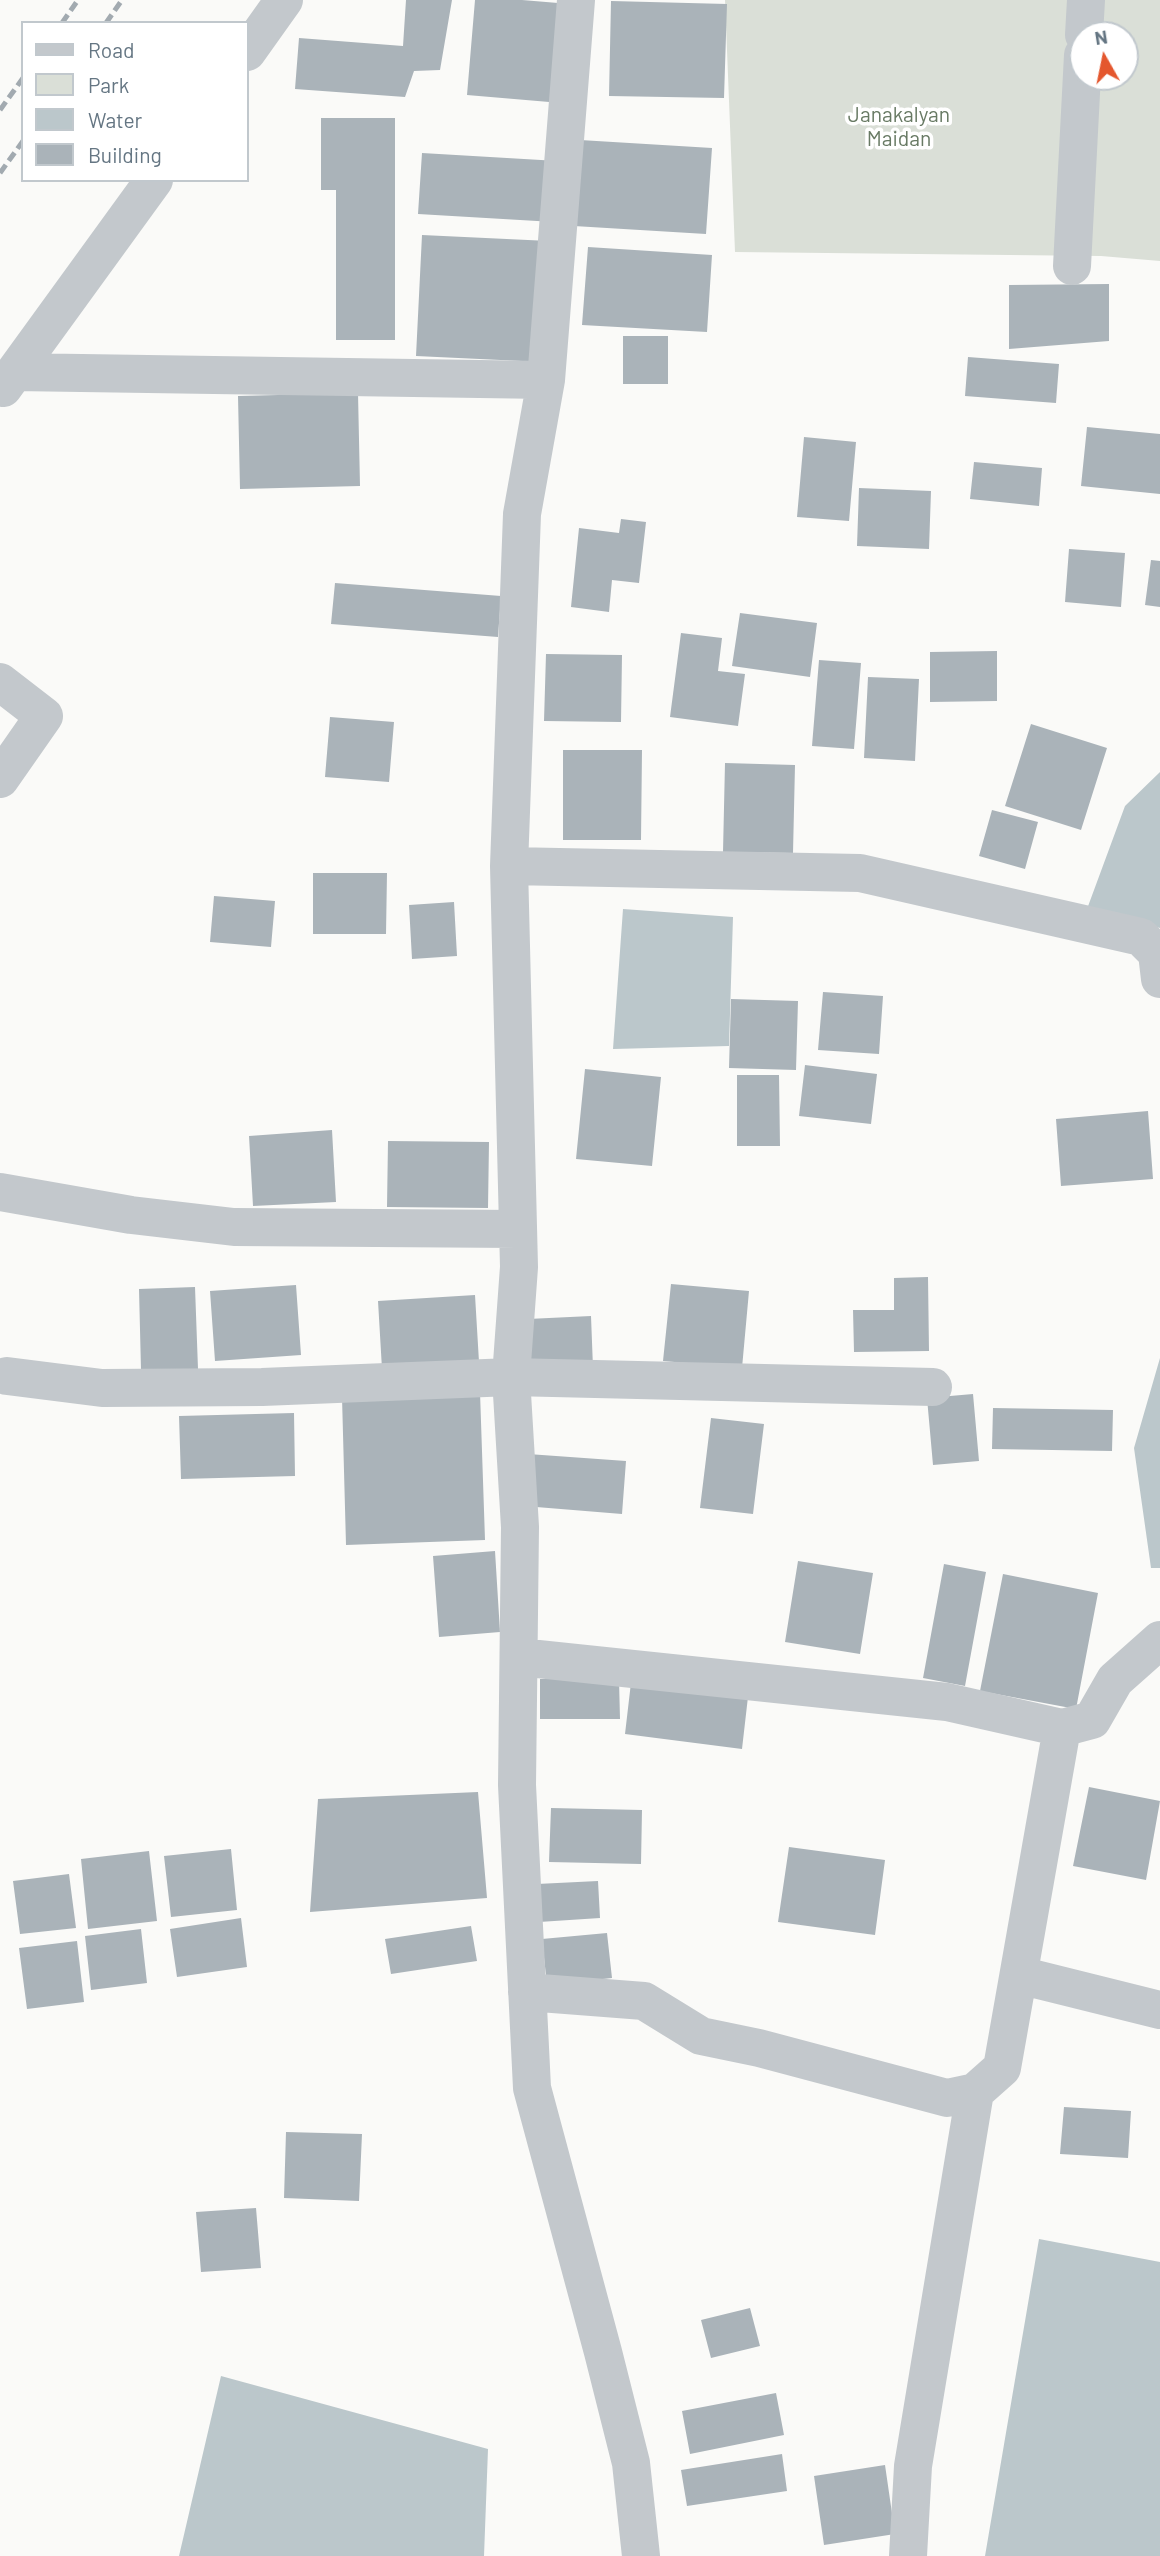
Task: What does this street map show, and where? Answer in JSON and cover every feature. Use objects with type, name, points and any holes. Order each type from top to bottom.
[{"type":"street","points":[[248,51],[284,0]]},
{"type":"street","points":[[576,0],[546,380],[522,514],[509,866],[519,1266],[511,1377],[520,1527],[517,1785],[532,2088],[631,2463],[641,2556]]},
{"type":"street","points":[[1085,21],[1086,0]]},
{"type":"street","points":[[1072,266],[1081,91]]},
{"type":"street","points":[[8,382],[153,182]]},
{"type":"street","points":[[8,382],[546,380]]},
{"type":"street","points":[[0,682],[44,716],[0,779]]},
{"type":"street","points":[[509,866],[860,873],[1141,937],[1157,953],[1160,979]]},
{"type":"street","points":[[0,1192],[131,1215],[234,1227],[518,1228]]},
{"type":"street","points":[[7,1376],[102,1388],[262,1387],[511,1377],[933,1387]]},
{"type":"street","points":[[519,1657],[947,1702],[1062,1728],[1092,1720],[1115,1680],[1160,1640]]},
{"type":"street","points":[[527,1992],[644,2001],[701,2036],[759,2048],[947,2098],[975,2092],[1002,2068],[1062,1728]]},
{"type":"street","points":[[1019,1975],[1160,2010]]},
{"type":"street","points":[[908,2556],[913,2466],[975,2092]]},
{"type":"green space","name":"Janakalyan Maidan","points":[[725,0],[1160,0],[1160,261],[1101,256],[735,252]]},
{"type":"water","points":[[1160,772],[1160,928],[1087,909],[1125,806]]},
{"type":"water","points":[[623,909],[733,917],[729,1046],[613,1049]]},
{"type":"water","points":[[1160,1358],[1160,1568],[1151,1568],[1134,1448]]},
{"type":"water","points":[[1039,2239],[1160,2262],[1160,2556],[985,2556]]},
{"type":"water","points":[[221,2376],[488,2449],[484,2556],[179,2556]]},
{"type":"building","points":[[406,0],[452,0],[440,70],[414,71],[405,97],[295,89],[299,38],[403,46]]},
{"type":"building","points":[[475,0],[570,4],[561,103],[467,95]]},
{"type":"building","points":[[611,1],[727,4],[724,98],[609,96]]},
{"type":"building","points":[[321,118],[395,118],[395,340],[336,340],[336,190],[321,190]]},
{"type":"building","points":[[580,140],[712,148],[706,234],[574,226]]},
{"type":"building","points":[[422,153],[558,161],[554,222],[418,214]]},
{"type":"building","points":[[422,235],[549,241],[543,362],[416,356]]},
{"type":"building","points":[[588,247],[712,255],[707,332],[582,325]]},
{"type":"building","points":[[1109,284],[1109,341],[1009,349],[1009,285]]},
{"type":"building","points":[[623,336],[668,336],[668,384],[623,384]]},
{"type":"building","points":[[968,357],[1059,364],[1056,403],[965,396]]},
{"type":"building","points":[[358,393],[360,486],[240,489],[238,396]]},
{"type":"building","points":[[1087,427],[1160,434],[1160,494],[1081,486]]},
{"type":"building","points":[[804,437],[856,442],[849,521],[797,517]]},
{"type":"building","points":[[974,462],[1042,468],[1039,506],[970,499]]},
{"type":"building","points":[[859,488],[931,491],[929,549],[857,546]]},
{"type":"building","points":[[621,519],[646,522],[639,583],[612,580],[609,612],[571,607],[579,528],[619,533]]},
{"type":"building","points":[[1069,549],[1125,553],[1121,607],[1065,602]]},
{"type":"building","points":[[1151,560],[1160,561],[1160,607],[1145,605]]},
{"type":"building","points":[[335,583],[501,596],[498,637],[331,624]]},
{"type":"building","points":[[740,613],[817,623],[810,677],[732,666]]},
{"type":"building","points":[[681,633],[722,638],[718,671],[745,674],[738,726],[670,717]]},
{"type":"building","points":[[997,651],[997,701],[930,702],[930,652]]},
{"type":"building","points":[[546,654],[622,655],[621,722],[544,721]]},
{"type":"building","points":[[819,660],[861,663],[854,749],[812,746]]},
{"type":"building","points":[[868,677],[919,679],[915,761],[864,758]]},
{"type":"building","points":[[330,717],[394,722],[389,782],[325,777]]},
{"type":"building","points":[[1031,724],[1107,748],[1081,830],[1005,806]]},
{"type":"building","points":[[563,750],[642,750],[641,840],[563,840]]},
{"type":"building","points":[[725,763],[795,765],[793,853],[723,852]]},
{"type":"building","points":[[992,810],[1038,822],[1025,869],[979,856]]},
{"type":"building","points":[[313,873],[387,873],[386,934],[313,934]]},
{"type":"building","points":[[214,896],[275,901],[271,947],[210,942]]},
{"type":"building","points":[[454,902],[457,956],[412,959],[409,905]]},
{"type":"building","points":[[823,992],[883,996],[879,1054],[818,1050]]},
{"type":"building","points":[[731,999],[798,1001],[796,1070],[729,1068]]},
{"type":"building","points":[[805,1065],[877,1074],[871,1124],[799,1116]]},
{"type":"building","points":[[585,1069],[661,1077],[652,1166],[576,1159]]},
{"type":"building","points":[[737,1075],[779,1075],[780,1146],[737,1146]]},
{"type":"building","points":[[1148,1111],[1153,1179],[1061,1186],[1056,1119]]},
{"type":"building","points":[[332,1130],[336,1202],[253,1206],[249,1136]]},
{"type":"building","points":[[388,1141],[489,1142],[488,1208],[387,1207]]},
{"type":"building","points":[[928,1277],[929,1351],[854,1352],[853,1310],[894,1310],[894,1278]]},
{"type":"building","points":[[671,1284],[749,1291],[742,1368],[663,1361]]},
{"type":"building","points":[[296,1285],[301,1355],[215,1361],[210,1291]]},
{"type":"building","points":[[195,1287],[198,1369],[141,1370],[139,1289]]},
{"type":"building","points":[[475,1295],[479,1362],[382,1369],[378,1301]]},
{"type":"building","points":[[591,1316],[593,1368],[530,1371],[528,1319]]},
{"type":"building","points":[[480,1392],[485,1540],[346,1545],[342,1397]]},
{"type":"building","points":[[973,1394],[979,1461],[933,1465],[927,1398]]},
{"type":"building","points":[[993,1408],[1113,1410],[1112,1451],[992,1449]]},
{"type":"building","points":[[294,1413],[295,1476],[181,1479],[179,1416]]},
{"type":"building","points":[[711,1418],[764,1424],[753,1514],[700,1508]]},
{"type":"building","points":[[528,1454],[626,1461],[622,1514],[524,1506]]},
{"type":"building","points":[[495,1551],[500,1632],[439,1637],[433,1556]]},
{"type":"building","points":[[798,1561],[873,1573],[860,1654],[785,1642]]},
{"type":"building","points":[[944,1564],[986,1572],[965,1686],[923,1678]]},
{"type":"building","points":[[1003,1574],[1098,1593],[1076,1709],[980,1691]]},
{"type":"building","points":[[632,1674],[749,1688],[742,1749],[625,1734]]},
{"type":"building","points":[[540,1679],[619,1679],[620,1719],[540,1719]]},
{"type":"building","points":[[1089,1787],[1160,1801],[1146,1880],[1073,1866]]},
{"type":"building","points":[[478,1792],[487,1898],[310,1912],[318,1799]]},
{"type":"building","points":[[551,1808],[642,1810],[641,1864],[549,1862]]},
{"type":"building","points":[[789,1847],[885,1860],[875,1935],[778,1922]]},
{"type":"building","points":[[231,1849],[237,1910],[171,1917],[164,1856]]},
{"type":"building","points":[[149,1851],[157,1921],[88,1929],[81,1859]]},
{"type":"building","points":[[69,1874],[76,1928],[20,1934],[13,1881]]},
{"type":"building","points":[[598,1881],[600,1918],[539,1922],[537,1884]]},
{"type":"building","points":[[241,1918],[247,1967],[177,1977],[170,1929]]},
{"type":"building","points":[[471,1926],[477,1961],[391,1974],[385,1939]]},
{"type":"building","points":[[141,1929],[147,1983],[91,1990],[85,1936]]},
{"type":"building","points":[[607,1933],[612,1978],[547,1985],[542,1939]]},
{"type":"building","points":[[77,1941],[84,2002],[27,2009],[19,1948]]},
{"type":"building","points":[[1064,2107],[1131,2111],[1128,2158],[1060,2154]]},
{"type":"building","points":[[286,2132],[362,2134],[359,2201],[284,2198]]},
{"type":"building","points":[[256,2208],[261,2268],[201,2272],[196,2212]]},
{"type":"building","points":[[750,2308],[760,2346],[711,2358],[701,2320]]},
{"type":"building","points":[[776,2393],[784,2435],[690,2454],[682,2411]]},
{"type":"building","points":[[782,2454],[787,2491],[687,2506],[681,2470]]},
{"type":"building","points":[[885,2465],[895,2534],[824,2545],[814,2476]]},
{"type":"railway","points":[[63,21],[78,0]]},
{"type":"railway","points":[[107,21],[122,0]]},
{"type":"railway","points":[[0,110],[21,81]]},
{"type":"railway","points":[[0,173],[21,144]]}]
